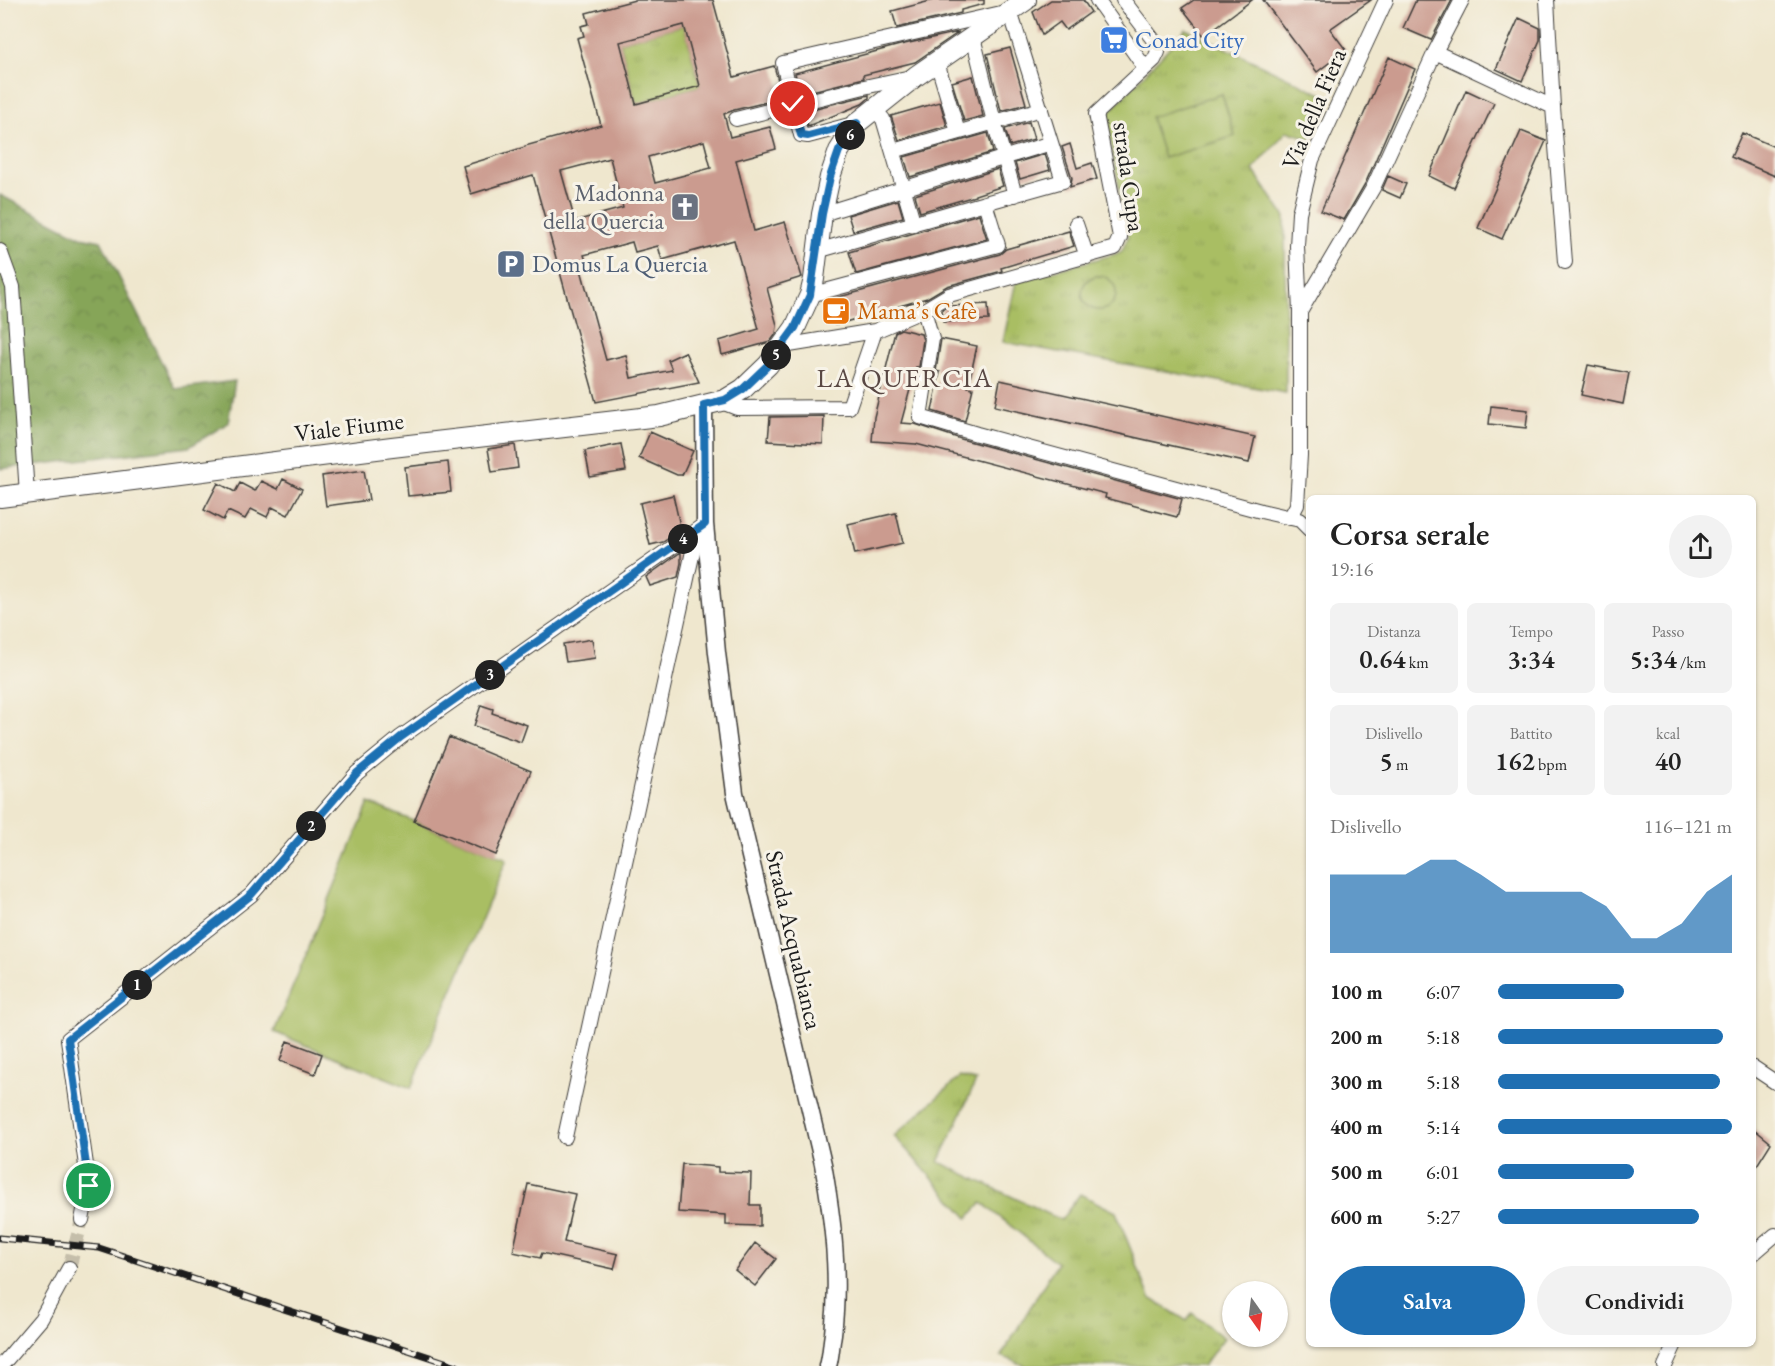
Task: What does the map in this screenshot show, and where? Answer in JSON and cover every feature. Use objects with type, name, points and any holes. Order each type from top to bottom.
[{"type":"main road","name":"Viale Fiume","points":[[0,497],[392,447],[659,416],[712,403],[743,389],[768,365],[783,346],[795,328],[810,295],[828,185],[839,151],[857,123],[916,76],[1026,0]]},
{"type":"street","points":[[1097,0],[1145,68],[1157,55],[1158,48],[1123,0]]},
{"type":"street","name":"Via della Fiera","points":[[1290,518],[1297,505],[1299,475],[1300,312],[1297,246],[1299,213],[1312,160],[1386,0]]},
{"type":"street","points":[[1300,312],[1373,188],[1435,52],[1462,0]]},
{"type":"street","points":[[1547,0],[1566,262]]},
{"type":"street","points":[[817,251],[1063,181],[1010,11],[783,63],[801,135],[808,136],[857,123]]},
{"type":"street","points":[[975,35],[994,122],[1015,195]]},
{"type":"street","points":[[1435,52],[1553,107]]},
{"type":"street","points":[[937,62],[958,132]]},
{"type":"street","name":"strada Cupa","points":[[783,346],[875,331],[924,310],[949,295],[1115,248],[1120,237],[1096,114],[1145,68]]},
{"type":"street","points":[[736,119],[916,76]]},
{"type":"street","points":[[874,109],[883,119],[914,224]]},
{"type":"street","points":[[893,151],[1041,109]]},
{"type":"street","points":[[822,214],[1051,143]]},
{"type":"street","points":[[810,295],[998,245],[986,203]]},
{"type":"street","points":[[1077,224],[1087,257]]},
{"type":"street","points":[[0,251],[13,287],[27,494]]},
{"type":"street","points":[[924,310],[932,339],[920,417],[1300,520],[1306,526]]},
{"type":"street","points":[[712,403],[737,408],[849,406],[875,331]]},
{"type":"street","name":"Strada Acquabianca","points":[[712,403],[705,524],[717,653],[735,793],[823,1164],[832,1214],[837,1263],[836,1302],[828,1366]]},
{"type":"street","points":[[82,1220],[89,1186],[68,1039],[251,895],[357,773],[401,737],[705,524]]},
{"type":"street","name":"Strada Acquabianca","points":[[565,1137],[695,542],[705,524]]},
{"type":"street","points":[[1756,1069],[1775,1082]]},
{"type":"street","points":[[1756,1251],[1775,1235]]},
{"type":"street","points":[[1,1366],[41,1319],[69,1268]]},
{"type":"street","points":[[1665,1366],[1674,1347]]},
{"type":"green space","points":[[684,25],[700,86],[636,104],[620,42]]},
{"type":"green space","points":[[1186,29],[1330,98],[1311,139],[1287,131],[1253,170],[1285,217],[1286,393],[1003,342],[1016,281],[1122,251],[1128,237],[1106,116]],"holes":[[[1094,277],[1104,277],[1083,300],[1084,284]]]},
{"type":"green space","points":[[1222,94],[1235,136],[1164,158],[1151,117]]},
{"type":"green space","points":[[0,195],[81,237],[101,241],[175,389],[235,381],[228,423],[189,447],[0,469]]},
{"type":"green space","points":[[1099,276],[1111,281],[1116,293],[1111,305],[1099,310],[1087,305],[1082,293],[1087,281]]},
{"type":"green space","points":[[369,803],[507,859],[411,1088],[274,1032]]},
{"type":"green space","points":[[960,1077],[976,1081],[939,1162],[1061,1220],[1080,1194],[1116,1212],[1150,1298],[1187,1321],[1192,1313],[1222,1336],[1222,1341],[1203,1366],[1026,1366],[1001,1356],[1057,1263],[982,1203],[968,1218],[894,1136]]},
{"type":"building","points":[[635,0],[713,0],[734,77],[774,66],[783,98],[724,114],[730,137],[770,127],[776,149],[736,160],[754,231],[785,222],[802,277],[767,288],[777,325],[776,334],[770,342],[722,355],[719,341],[759,329],[734,240],[662,260],[658,246],[635,252],[632,242],[584,255],[587,264],[580,266],[606,360],[626,355],[631,378],[672,370],[668,360],[685,352],[699,382],[596,402],[533,175],[471,194],[463,166],[601,125],[577,38],[584,36],[581,26],[589,24],[586,13]],"holes":[[[684,25],[700,86],[636,104],[620,42]],[[704,141],[711,168],[655,183],[648,157]],[[610,158],[623,208],[575,221],[561,171]]]},
{"type":"building","points":[[934,0],[984,0],[984,4],[961,10],[961,13],[897,28],[892,11]]},
{"type":"building","points":[[1051,0],[1083,0],[1091,12],[1066,30],[1060,22],[1042,35],[1033,12]]},
{"type":"building","points":[[1194,0],[1252,0],[1204,36],[1182,8]]},
{"type":"building","points":[[1263,0],[1371,0],[1330,29],[1346,50],[1317,72]]},
{"type":"building","points":[[1416,0],[1452,0],[1431,40],[1403,28]]},
{"type":"building","points":[[1519,18],[1540,28],[1540,40],[1522,81],[1496,69]]},
{"type":"building","points":[[959,32],[915,62],[800,94],[795,73]]},
{"type":"building","points":[[1010,48],[1026,104],[1001,111],[987,54]]},
{"type":"building","points":[[1389,57],[1415,69],[1366,182],[1344,220],[1321,211]]},
{"type":"building","points":[[973,76],[983,116],[964,121],[952,82]]},
{"type":"building","points":[[1466,90],[1494,103],[1454,188],[1429,176]]},
{"type":"building","points":[[869,95],[869,98],[862,104],[808,126],[804,111]]},
{"type":"building","points":[[940,102],[947,126],[899,140],[891,116]]},
{"type":"building","points":[[1029,122],[1034,139],[1010,146],[1005,129]]},
{"type":"building","points":[[1521,131],[1546,141],[1502,239],[1478,228]]},
{"type":"building","points":[[988,133],[993,152],[910,177],[904,157]]},
{"type":"building","points":[[1742,133],[1775,147],[1775,176],[1731,157]]},
{"type":"building","points":[[1070,144],[1077,168],[1092,163],[1097,179],[1070,187],[1072,178],[1062,147]]},
{"type":"building","points":[[1045,154],[1050,170],[1020,179],[1015,163]]},
{"type":"building","points":[[998,169],[1003,186],[920,212],[915,195]]},
{"type":"building","points":[[1388,176],[1406,184],[1400,198],[1382,190]]},
{"type":"building","points":[[898,200],[903,217],[853,231],[848,215]]},
{"type":"building","points":[[979,214],[987,239],[856,274],[849,252]]},
{"type":"building","points":[[1069,231],[1074,246],[1001,268],[1002,271],[947,286],[927,298],[835,325],[828,300],[1000,254],[1006,249]]},
{"type":"building","points":[[988,304],[989,320],[943,322],[942,309],[949,306]]},
{"type":"building","points":[[901,329],[921,334],[923,340],[919,367],[916,367],[901,423],[915,424],[961,439],[1182,499],[1177,517],[1105,498],[1106,494],[916,444],[872,441],[874,417],[895,332]]},
{"type":"building","points":[[941,339],[977,346],[968,387],[973,388],[965,421],[932,411],[940,372],[936,371]]},
{"type":"building","points":[[1588,365],[1629,373],[1623,404],[1581,395]]},
{"type":"building","points":[[1000,380],[1255,437],[1249,463],[995,406]]},
{"type":"building","points":[[1491,406],[1528,410],[1526,428],[1489,424]]},
{"type":"building","points":[[824,416],[823,444],[768,441],[770,417]]},
{"type":"building","points":[[650,432],[693,451],[682,475],[677,475],[639,458]]},
{"type":"building","points":[[621,444],[626,471],[590,477],[585,451]]},
{"type":"building","points":[[515,445],[518,468],[492,472],[488,449]]},
{"type":"building","points":[[448,462],[451,492],[408,496],[405,467]]},
{"type":"building","points":[[364,470],[369,500],[326,506],[322,476]]},
{"type":"building","points":[[283,479],[302,489],[288,515],[272,507],[267,517],[251,509],[245,519],[228,511],[223,520],[204,510],[218,483],[235,492],[240,483],[255,491],[261,481],[278,489]]},
{"type":"building","points":[[673,495],[681,530],[663,542],[650,545],[640,503]]},
{"type":"building","points":[[896,513],[903,543],[855,554],[848,524]]},
{"type":"building","points":[[681,552],[678,577],[650,586],[646,577]]},
{"type":"building","points":[[592,639],[595,658],[566,662],[563,644]]},
{"type":"building","points":[[481,705],[493,709],[492,713],[527,725],[521,742],[474,726]]},
{"type":"building","points":[[449,737],[531,771],[496,855],[414,821]]},
{"type":"building","points":[[287,1041],[322,1054],[315,1074],[280,1061]]},
{"type":"building","points":[[1756,1131],[1771,1143],[1756,1167]]},
{"type":"building","points":[[682,1164],[718,1167],[718,1172],[751,1173],[750,1205],[760,1205],[760,1226],[726,1225],[726,1215],[678,1212]]},
{"type":"building","points":[[528,1184],[575,1194],[564,1242],[618,1254],[614,1269],[542,1253],[540,1258],[513,1252]]},
{"type":"building","points":[[755,1243],[776,1259],[755,1286],[735,1270]]},
{"type":"tunnel","points":[[69,1268],[82,1220]]},
{"type":"railway","points":[[0,1238],[99,1248],[457,1366]]},
{"type":"place","name":"Conad City","points":[[1114,40]]},
{"type":"place","name":"Madonna della Quercia","points":[[685,207]]},
{"type":"place","name":"Domus La Quercia","points":[[511,264]]},
{"type":"place","name":"Mama’s Cafè","points":[[836,311]]},
{"type":"district","name":"LA QUERCIA","points":[[905,378]]},
{"type":"route","points":[[89,1186],[68,1039],[251,895],[357,773],[401,737],[705,524],[704,405],[725,400],[743,389],[768,365],[795,328],[810,295],[814,279],[822,214],[830,177],[839,151],[857,123],[808,136],[801,135],[793,104]]}]
